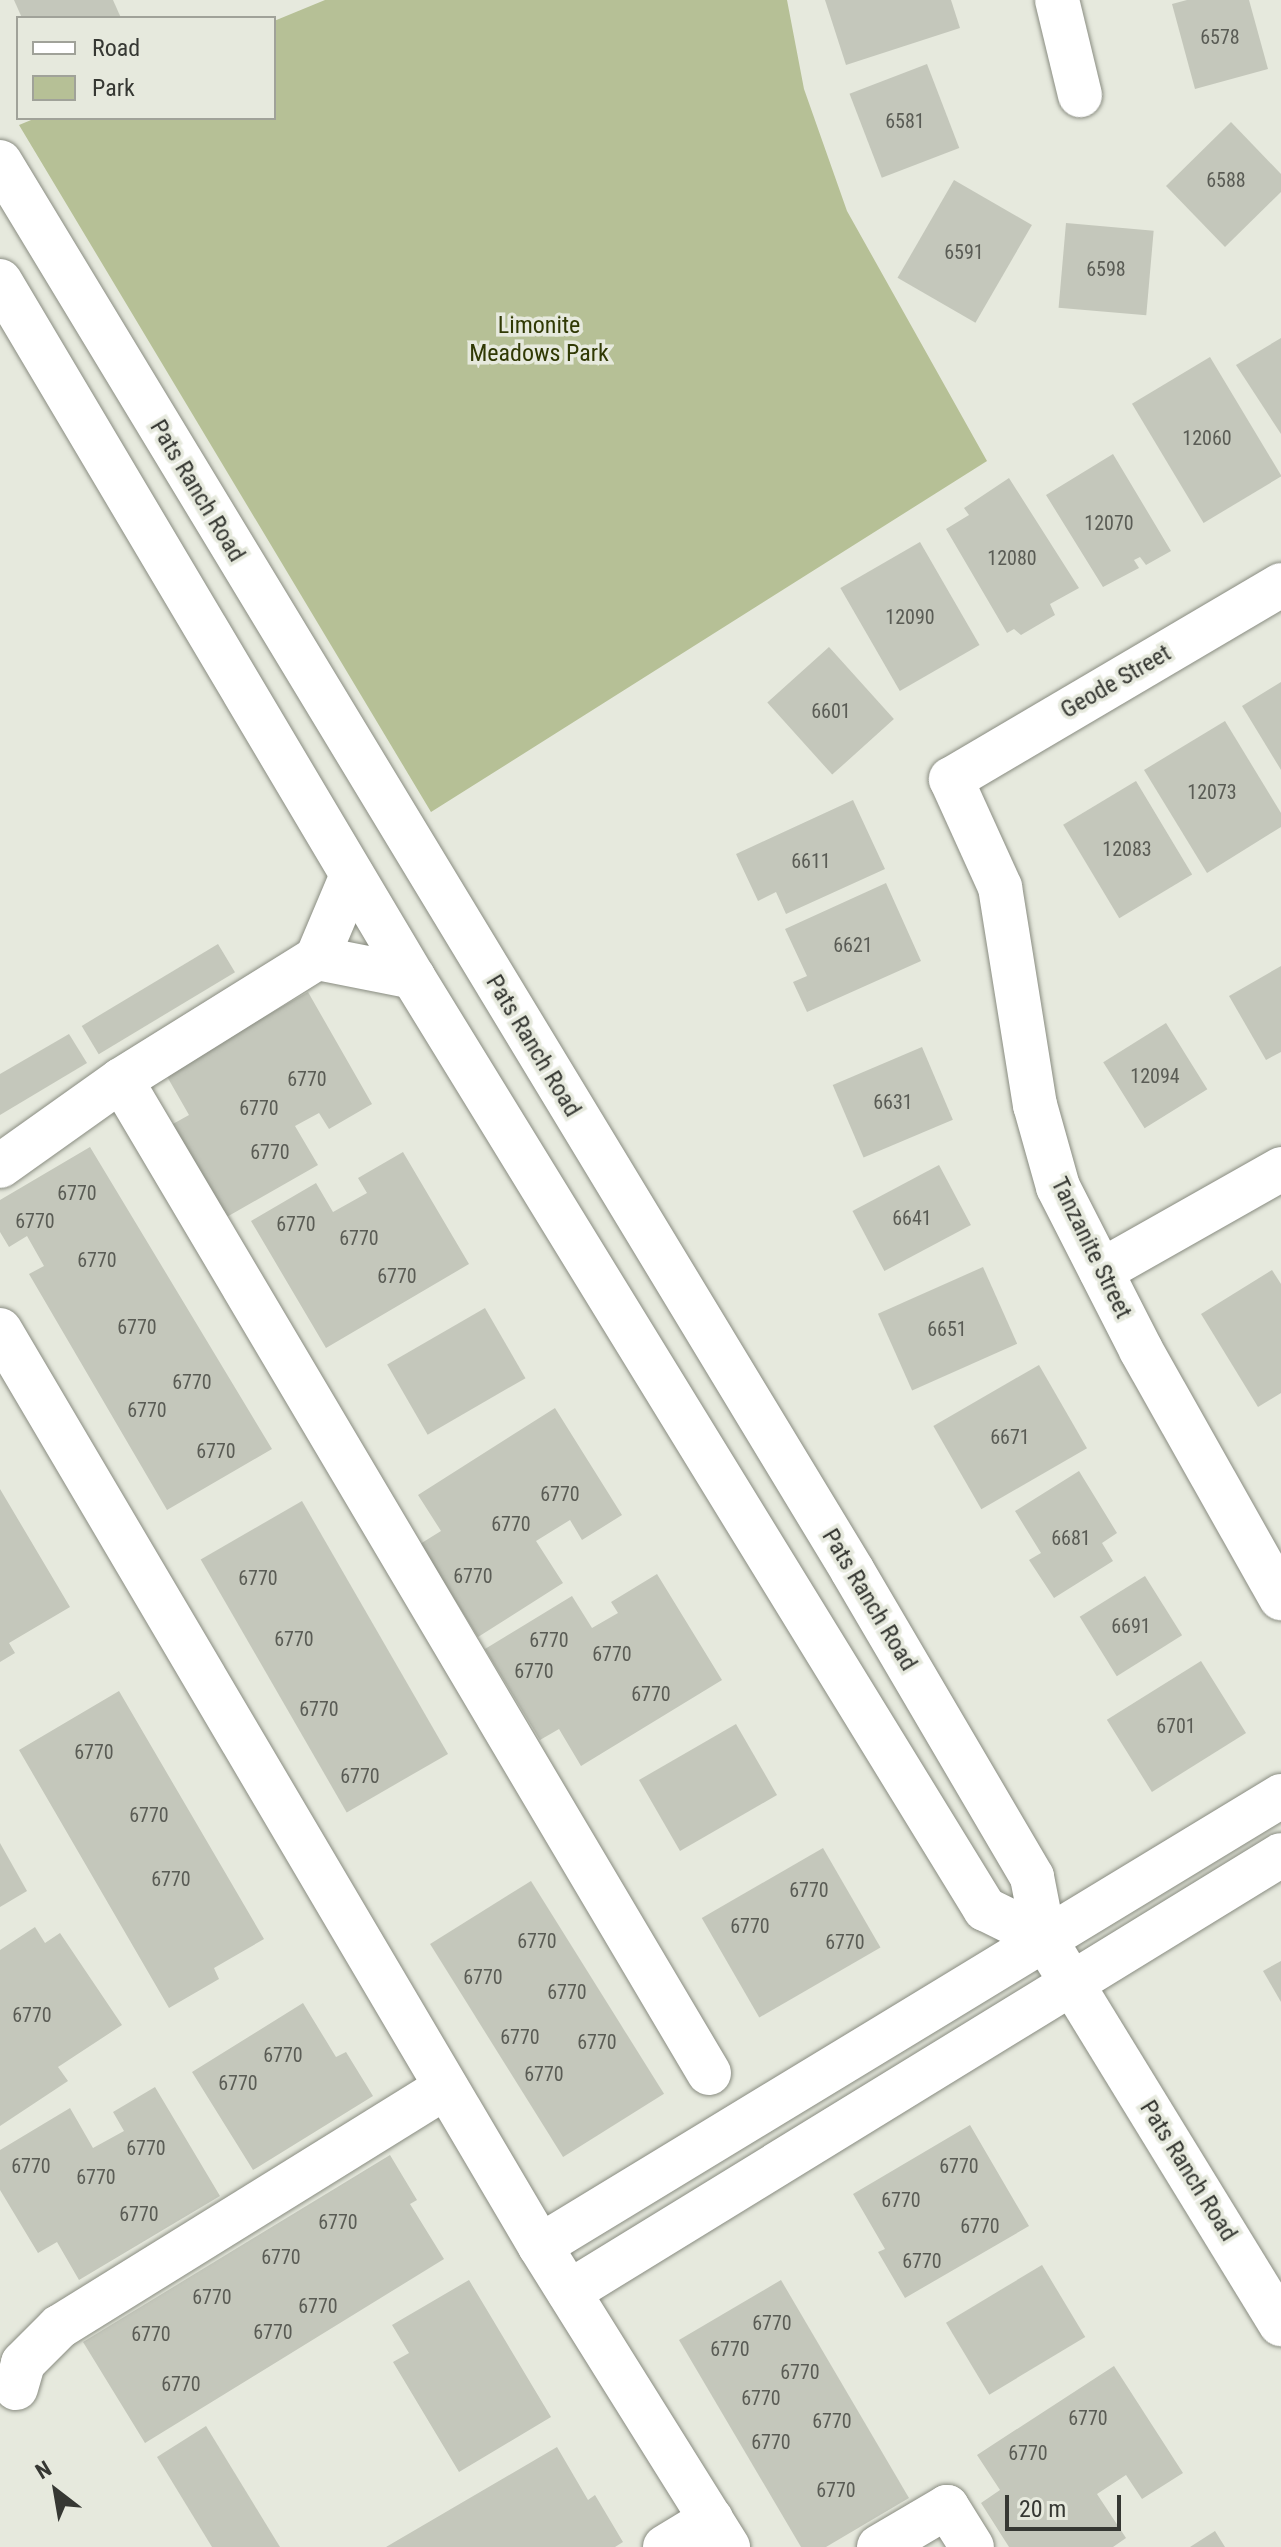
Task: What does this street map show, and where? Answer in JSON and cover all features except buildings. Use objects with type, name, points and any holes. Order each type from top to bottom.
[{"type":"street","points":[[1057,0],[1080,95]]},
{"type":"street","name":"Pats Ranch Road","points":[[0,162],[852,1570],[1032,1877],[1044,1938],[1281,2324]]},
{"type":"street","points":[[0,281],[413,977],[985,1909],[1044,1938]]},
{"type":"street","name":"Geode Street","points":[[951,779],[1281,585]]},
{"type":"street","name":"Tanzanite Street","points":[[951,779],[1000,887],[1035,1105],[1058,1187],[1281,1598]]},
{"type":"street","points":[[0,1166],[121,1080],[317,958],[352,875]]},
{"type":"street","points":[[317,958],[413,977]]},
{"type":"street","points":[[121,1080],[709,2073]]},
{"type":"street","points":[[1101,1271],[1281,1169]]},
{"type":"street","points":[[0,1330],[540,2246],[719,2533],[665,2547]]},
{"type":"street","points":[[540,2246],[1281,1796]]},
{"type":"street","points":[[569,2292],[1281,1855]]},
{"type":"street","points":[[16,2388],[23,2363],[59,2327],[446,2087]]},
{"type":"street","points":[[734,2128],[762,2173]]},
{"type":"street","points":[[879,2547],[947,2507],[972,2547]]},
{"type":"green space","name":"Limonite Meadows Park","points":[[325,0],[787,0],[804,89],[847,211],[987,461],[431,812],[19,125],[31,120],[276,120],[276,20]]}]
